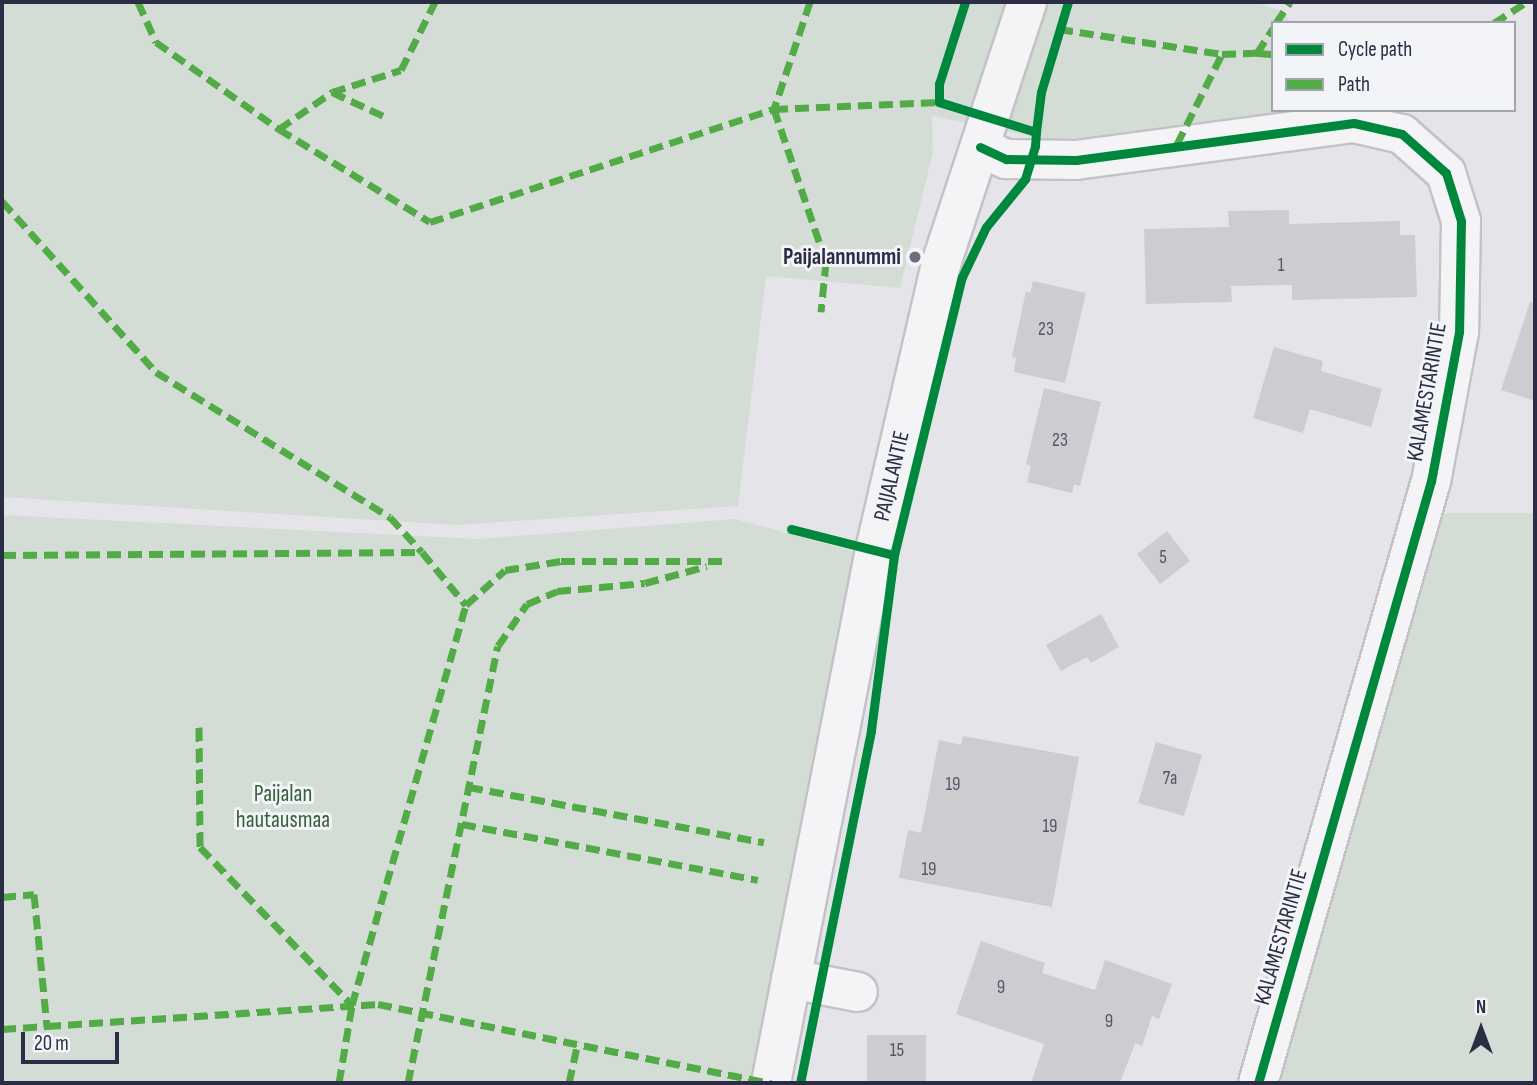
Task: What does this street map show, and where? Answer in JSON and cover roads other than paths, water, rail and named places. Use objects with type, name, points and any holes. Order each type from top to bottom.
[{"type":"street","name":"PAIJALANTIE","points":[[771,1083],[878,536],[941,264],[1027,2]]},
{"type":"street","name":"KALAMESTARINTIE","points":[[980,147],[1006,159],[1076,160],[1354,123],[1402,134],[1446,173],[1454,197],[1461,221],[1459,331],[1431,481],[1258,1083]]},
{"type":"street","points":[[791,979],[858,992]]},
{"type":"place","name":"Paijalannummi","points":[[915,257]]},
{"type":"park label","name":"Paijalan hautausmaa","points":[[283,807]]}]
